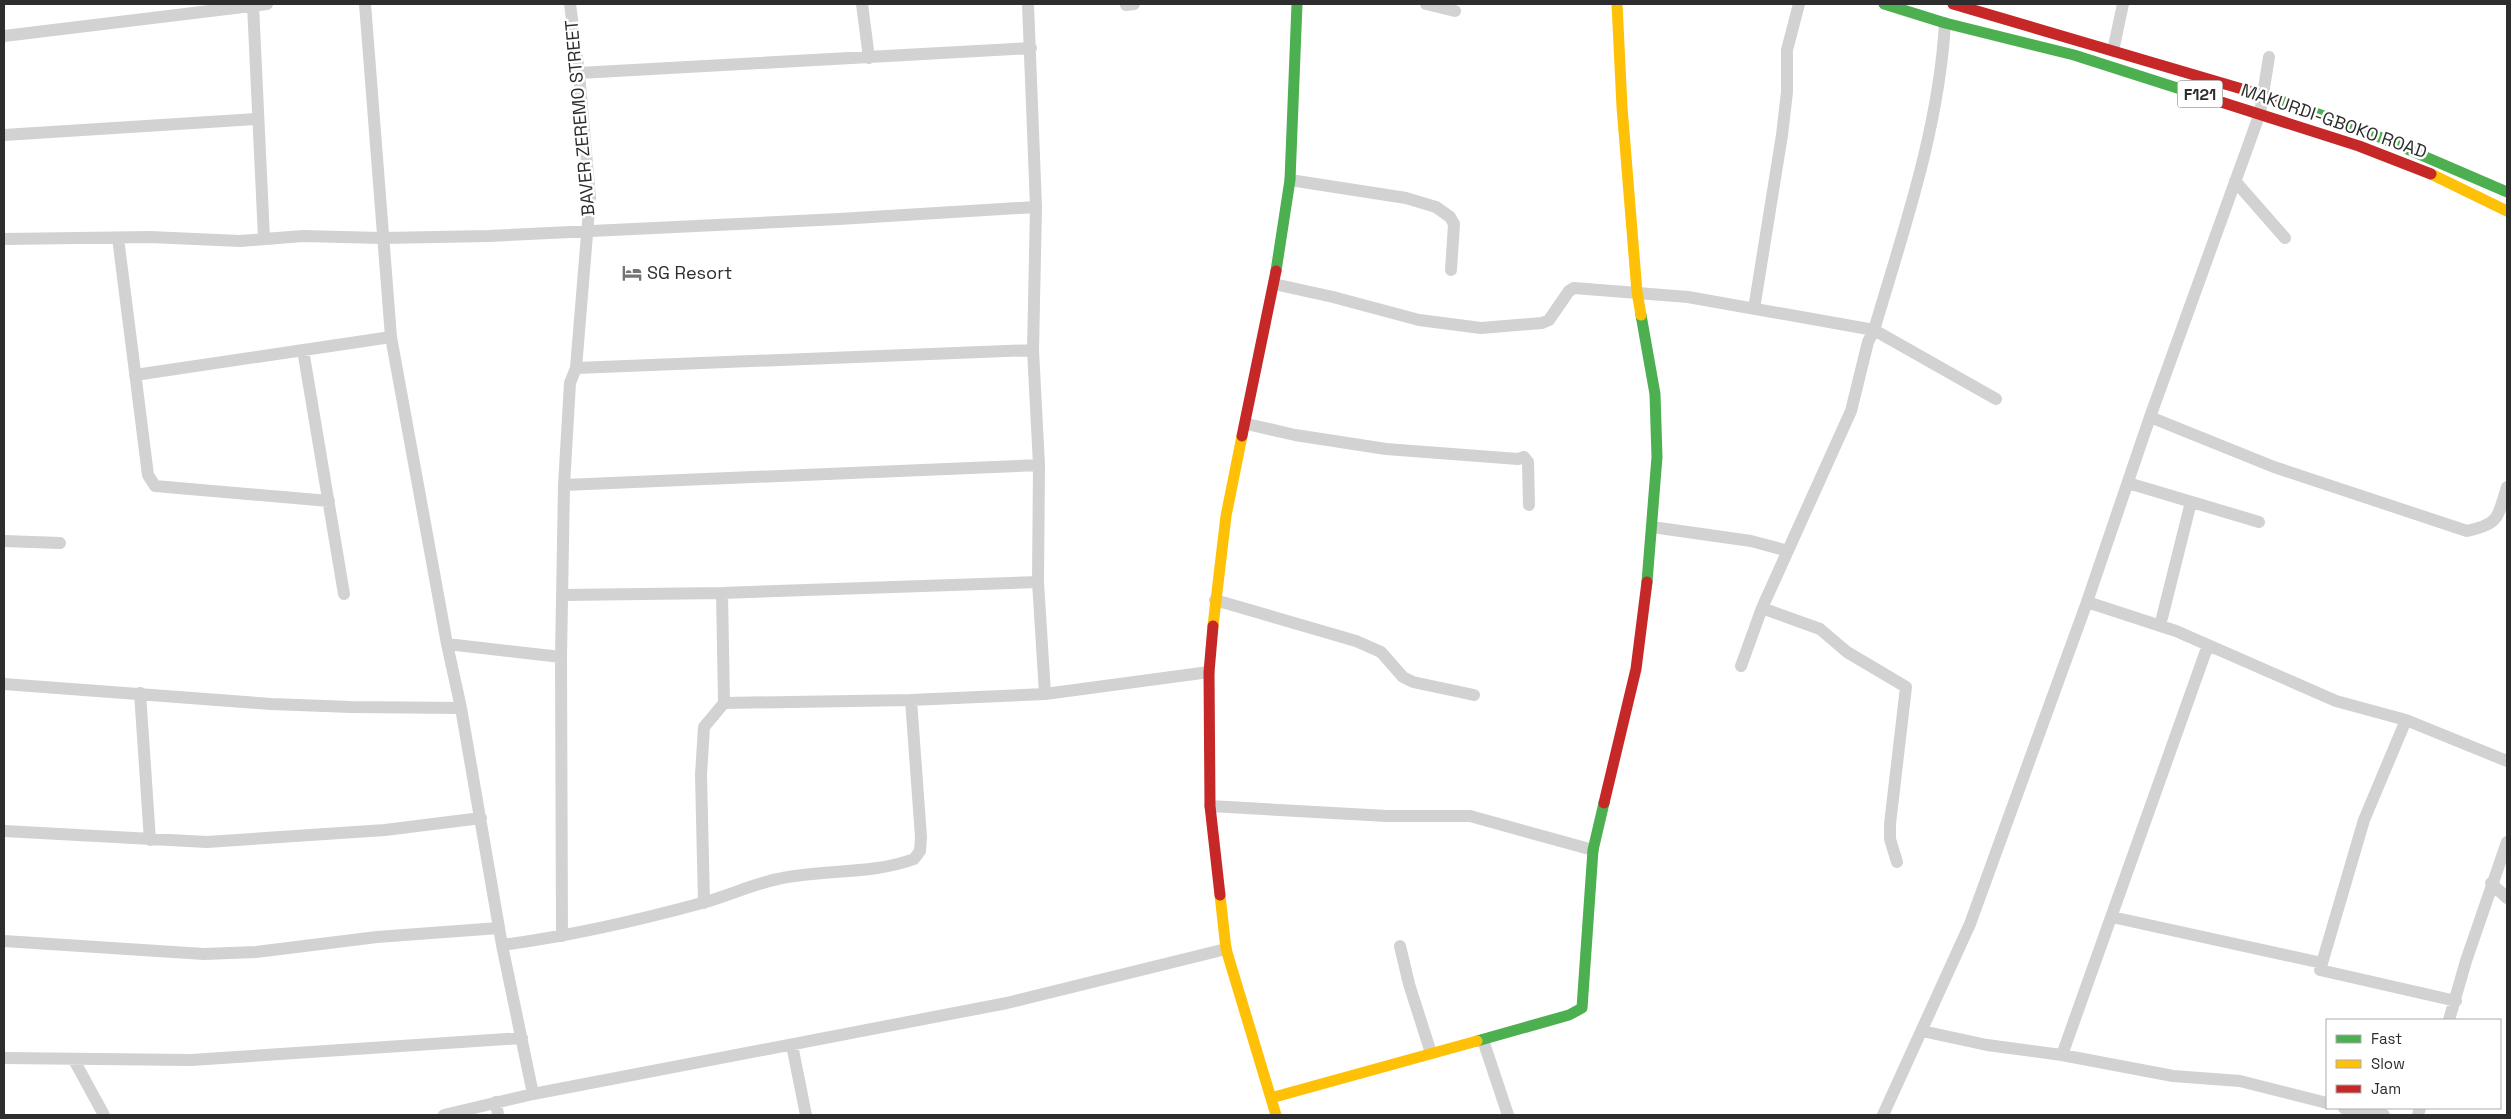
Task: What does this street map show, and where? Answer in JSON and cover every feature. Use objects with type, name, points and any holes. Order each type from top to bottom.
[{"type":"street","points":[[4,36],[267,4]]},
{"type":"street","points":[[365,4],[391,337],[447,644],[461,708],[502,945],[533,1094]]},
{"type":"street","name":"BAVER ZEREMO STREET","points":[[562,936],[561,657],[564,595],[564,484],[570,383],[576,368],[582,276],[589,232],[590,198],[579,73],[570,4]]},
{"type":"street","points":[[862,4],[869,58]]},
{"type":"street","points":[[1028,4],[1036,207],[1032,350],[1038,465],[1038,582],[1045,694]]},
{"type":"street","points":[[1276,1115],[1226,949],[1210,806],[1209,672],[1215,600],[1226,516],[1247,424],[1274,284],[1290,180],[1297,4]]},
{"type":"street","points":[[1426,4],[1455,10]]},
{"type":"street","points":[[1271,1098],[1483,1040],[1569,1015],[1582,1008],[1593,850],[1636,669],[1652,527],[1657,457],[1655,394],[1637,292],[1622,107],[1617,4]]},
{"type":"street","points":[[1754,309],[1782,135],[1787,92],[1787,50],[1799,4]]},
{"type":"street","name":"MAKURDI-GBOKO ROAD","points":[[1884,4],[1945,23],[2074,55],[2260,113],[2420,169],[2507,211]]},
{"type":"street","name":"F121","points":[[1953,4],[2264,96],[2364,130],[2507,192]]},
{"type":"street","points":[[2113,51],[2123,4]]},
{"type":"street","points":[[253,5],[264,238]]},
{"type":"street","points":[[1741,666],[1762,608],[1850,411],[1868,342],[1874,330],[1925,155],[1936,104],[1945,23]]},
{"type":"street","points":[[579,73],[1031,48]]},
{"type":"street","points":[[1883,1115],[1970,924],[2087,602],[2150,417],[2260,113],[2269,57]]},
{"type":"street","points":[[4,135],[258,119]]},
{"type":"street","points":[[1290,180],[1406,198],[1436,207],[1450,217],[1454,224],[1451,270]]},
{"type":"street","points":[[2235,181],[2285,238]]},
{"type":"street","points":[[4,240],[118,238],[240,241],[303,236],[382,238],[589,232],[1036,207]]},
{"type":"street","points":[[118,238],[148,475],[155,486],[329,501]]},
{"type":"street","points":[[1274,284],[1333,297],[1419,320],[1481,328],[1542,323],[1549,320],[1574,288],[1637,292],[1754,309],[1874,330],[1996,400]]},
{"type":"street","points":[[136,375],[391,337]]},
{"type":"street","points":[[303,350],[344,594]]},
{"type":"street","points":[[576,368],[1032,350]]},
{"type":"street","points":[[2150,417],[2274,467],[2467,531],[2489,527],[2494,522],[2507,487]]},
{"type":"street","points":[[1247,424],[1296,435],[1386,449],[1518,460],[1524,457],[1528,462],[1529,505]]},
{"type":"street","points":[[564,484],[1038,465]]},
{"type":"street","points":[[2128,483],[2259,522]]},
{"type":"street","points":[[2162,618],[2191,502]]},
{"type":"street","points":[[1652,527],[1751,541],[1788,552]]},
{"type":"street","points":[[4,541],[60,544]]},
{"type":"street","points":[[564,595],[722,594],[1038,582]]},
{"type":"street","points":[[704,903],[701,775],[704,727],[724,703],[722,594]]},
{"type":"street","points":[[1215,600],[1356,641],[1380,652],[1403,677],[1413,682],[1474,695]]},
{"type":"street","points":[[2087,602],[2112,611],[2142,618],[2336,701],[2406,720],[2507,761]]},
{"type":"street","points":[[1762,608],[1820,629],[1847,652],[1906,687],[1890,824],[1890,840],[1897,862]]},
{"type":"street","points":[[447,644],[561,657]]},
{"type":"street","points":[[2062,1055],[2208,645]]},
{"type":"street","points":[[724,703],[911,700],[1045,694],[1209,672]]},
{"type":"street","points":[[4,684],[331,706],[461,708]]},
{"type":"street","points":[[140,693],[150,840]]},
{"type":"street","points":[[502,945],[562,936],[704,903],[778,879],[834,874],[902,862],[917,856],[920,851],[921,837],[911,700]]},
{"type":"street","points":[[2406,720],[2364,820],[2320,970],[2456,1001]]},
{"type":"street","points":[[1210,806],[1387,816],[1443,814],[1470,816],[1593,850]]},
{"type":"street","points":[[4,831],[207,842],[385,830],[481,818]]},
{"type":"street","points":[[2449,1019],[2491,883],[2507,842]]},
{"type":"street","points":[[2491,883],[2507,898]]},
{"type":"street","points":[[2112,918],[2322,963]]},
{"type":"street","points":[[4,941],[204,954],[238,953],[377,937],[499,928]]},
{"type":"street","points":[[1400,946],[1409,984],[1432,1053]]},
{"type":"street","points":[[444,1115],[533,1094],[792,1046],[1007,1003],[1226,949]]},
{"type":"street","points":[[1922,1031],[1986,1045],[2062,1055],[2173,1076],[2240,1081],[2326,1103]]},
{"type":"street","points":[[4,1058],[191,1060],[522,1038]]},
{"type":"street","points":[[1483,1040],[1508,1115]]},
{"type":"street","points":[[792,1046],[806,1115]]},
{"type":"street","points":[[74,1060],[104,1115]]},
{"type":"street","points":[[496,1102],[498,1115]]},
{"type":"street","points":[[2350,1109],[2384,1115]]},
{"type":"traffic: fast","points":[[1276,271],[1290,180],[1297,4]]},
{"type":"traffic: fast","points":[[1884,4],[1945,23],[2074,55],[2221,102]]},
{"type":"traffic: fast","points":[[2276,99],[2363,130],[2507,192]]},
{"type":"traffic: fast","points":[[1641,315],[1655,394],[1657,457],[1647,582]]},
{"type":"traffic: fast","points":[[1477,1041],[1569,1015],[1582,1008],[1593,850],[1604,803]]},
{"type":"traffic: slow","points":[[1617,4],[1622,107],[1637,292],[1641,315]]},
{"type":"traffic: slow","points":[[2431,174],[2507,211]]},
{"type":"traffic: slow","points":[[1213,626],[1226,516],[1242,436]]},
{"type":"traffic: slow","points":[[1220,895],[1226,949],[1276,1115]]},
{"type":"traffic: slow","points":[[1271,1098],[1477,1041]]},
{"type":"traffic: jam","points":[[1953,4],[2276,99]]},
{"type":"traffic: jam","points":[[2221,102],[2359,146],[2431,174]]},
{"type":"traffic: jam","points":[[1242,436],[1276,271]]},
{"type":"traffic: jam","points":[[1604,803],[1636,669],[1647,582]]},
{"type":"traffic: jam","points":[[1213,626],[1209,672],[1210,806],[1220,895]]},
{"type":"place","name":"SG Resort","points":[[632,273]]}]
